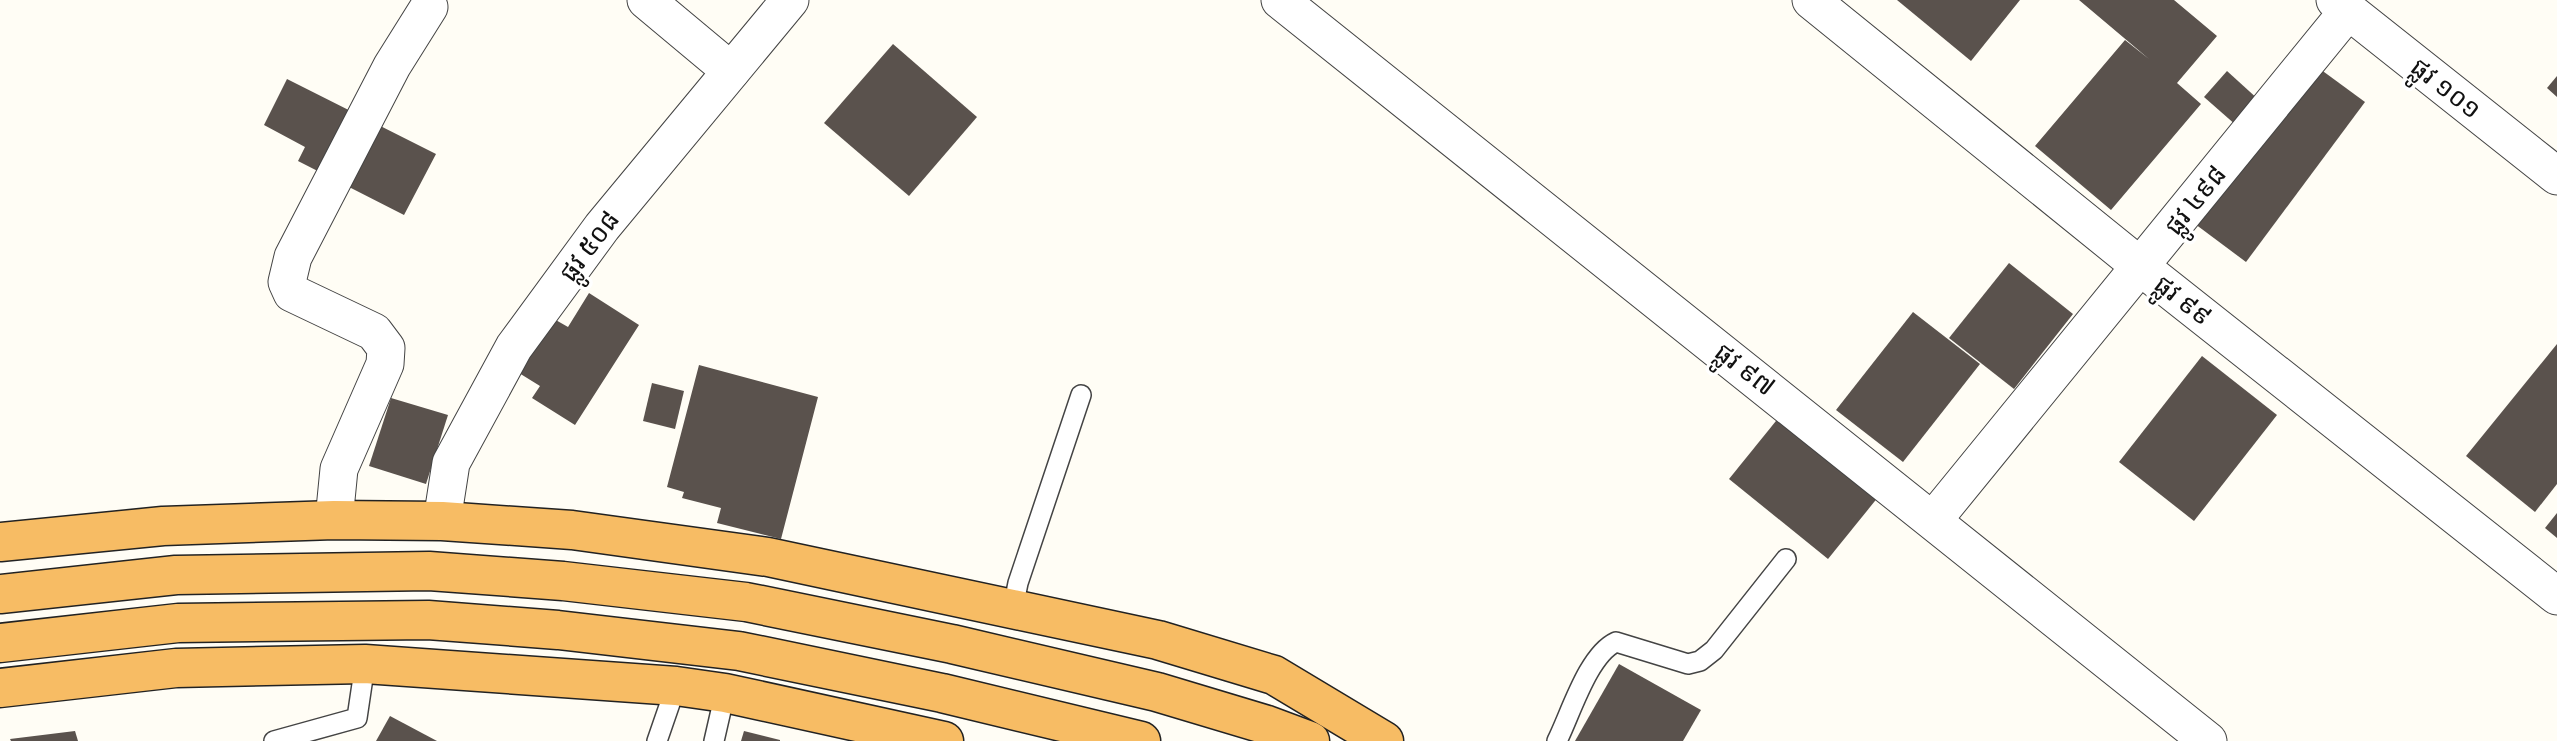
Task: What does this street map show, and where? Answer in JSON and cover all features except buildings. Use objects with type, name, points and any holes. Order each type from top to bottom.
[{"type":"highway","points":[[0,542],[163,526],[334,520],[442,521],[572,530],[768,557],[1158,640],[1274,675],[1384,741]]},
{"type":"highway","points":[[0,594],[176,575],[429,571],[563,581],[746,602],[952,644],[1157,692],[1267,724],[1310,741]]},
{"type":"highway","points":[[0,643],[178,623],[428,620],[558,630],[739,651],[942,693],[1141,741]]},
{"type":"highway","points":[[0,688],[176,668],[365,664],[676,686],[725,693],[944,741]]},
{"type":"street","points":[[646,0],[730,72]]},
{"type":"street","name":"ផ្លូវ ៥០៨","points":[[442,521],[451,463],[514,347],[602,227],[790,0]]},
{"type":"street","name":"ផ្លូវ ៩៧","points":[[1280,0],[1934,519],[2208,741]]},
{"type":"street","name":"ផ្លូវ ៩៩","points":[[1811,0],[2141,267],[2557,596]]},
{"type":"street","name":"ផ្លូវ ៤៩៨","points":[[1934,519],[2141,267],[2341,5]]},
{"type":"street","name":"ផ្លូវ ១០១","points":[[2341,5],[2557,176]]},
{"type":"street","points":[[334,520],[339,469],[385,365],[386,348],[374,332],[292,293],[287,282],[293,257],[392,66],[429,7]]},
{"type":"lane","points":[[1013,608],[1018,583],[1081,394]]},
{"type":"lane","points":[[1558,741],[1594,662],[1604,648],[1616,642],[1688,664],[1700,661],[1714,650],[1786,559]]},
{"type":"lane","points":[[274,741],[357,718],[365,664]]},
{"type":"lane","points":[[657,741],[676,686]]},
{"type":"lane","points":[[714,741],[725,693]]}]
